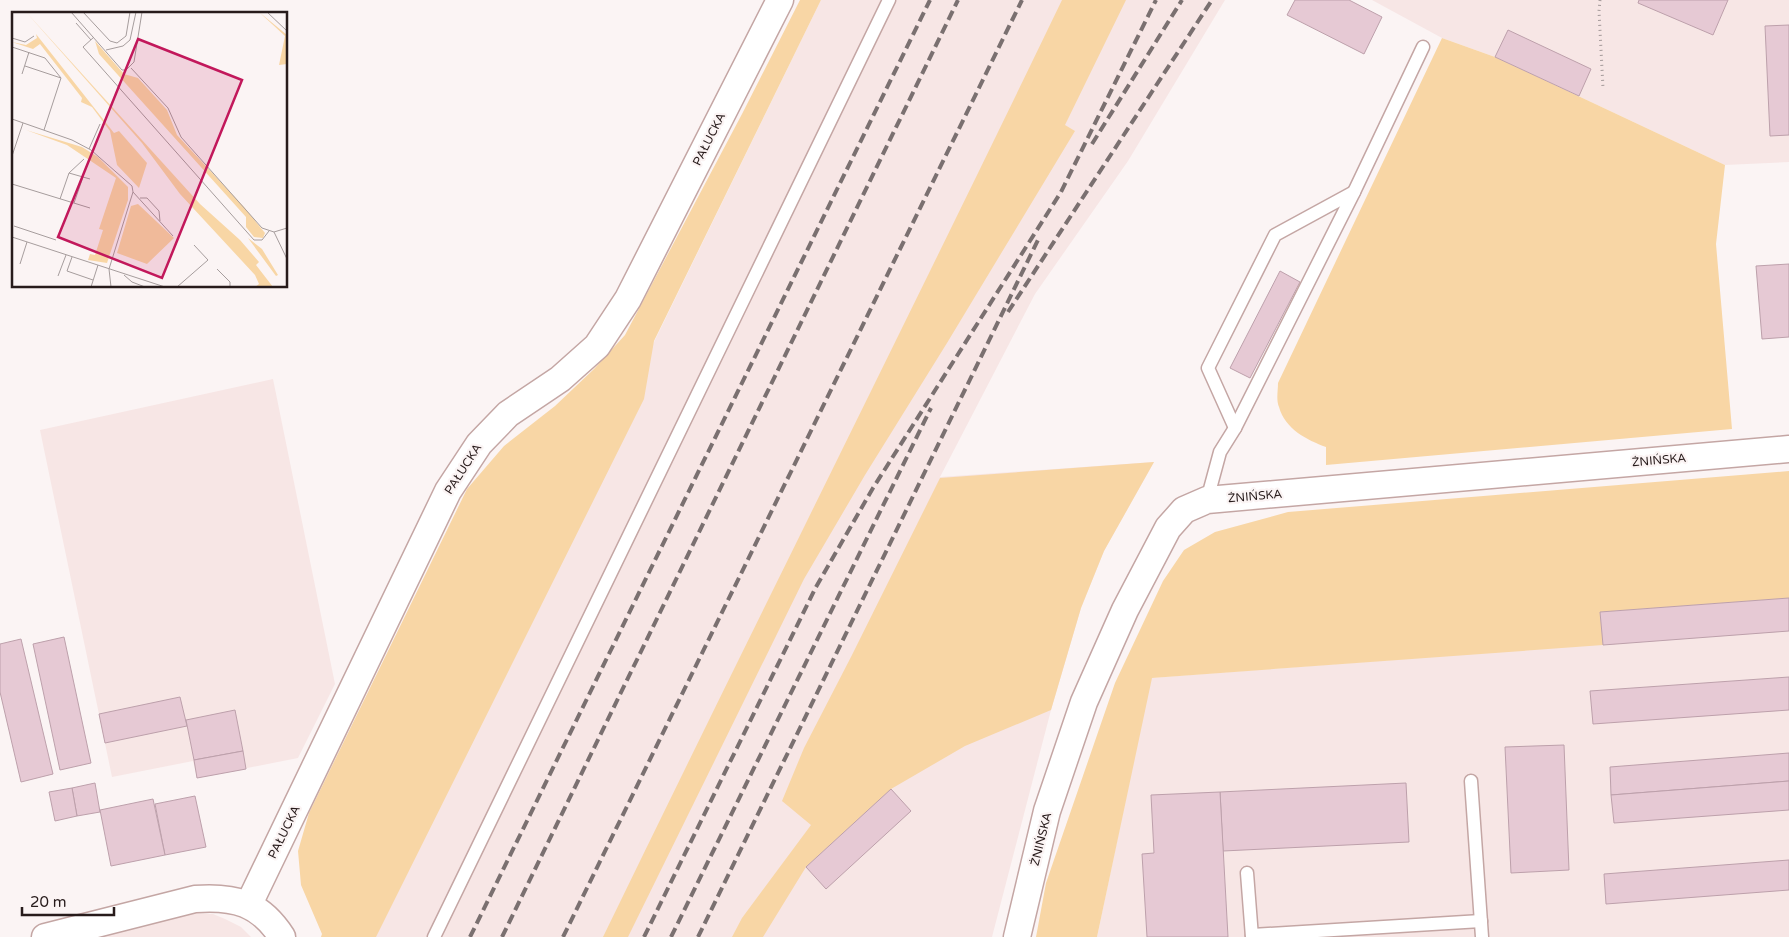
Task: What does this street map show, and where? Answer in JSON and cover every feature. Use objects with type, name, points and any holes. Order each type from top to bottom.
[{"type":"street","name":"PAŁUCKA","points":[[249,904],[448,491],[478,444],[508,414],[560,379],[597,346],[628,299],[780,0]]},
{"type":"street","name":"ŻNIŃSKA","points":[[1017,937],[1047,811],[1084,702],[1125,610],[1168,528],[1184,510],[1206,500],[1789,449]]},
{"type":"street","points":[[45,937],[195,899],[217,897],[249,904],[267,916],[282,937]]},
{"type":"lane","points":[[434,937],[889,0]]},
{"type":"lane","points":[[1206,500],[1220,452],[1235,428],[1354,192],[1423,47]]},
{"type":"lane","points":[[1235,428],[1208,368],[1275,235],[1354,192]]},
{"type":"lane","points":[[1470,781],[1482,937]]},
{"type":"lane","points":[[1248,873],[1252,936],[1481,921]]},
{"type":"path","points":[[1600,0],[1602,88]]},
{"type":"shaded area","points":[[800,0],[821,0],[654,341],[644,399],[376,937],[321,937],[322,934],[301,885],[298,851],[309,813],[467,489],[504,446],[555,406],[594,369],[625,335]]},
{"type":"shaded area","points":[[821,0],[1225,0],[1128,161],[1035,294],[940,477],[1154,462],[1104,551],[1081,608],[1051,710],[992,937],[321,937],[654,342]]},
{"type":"shaded area","points":[[1062,0],[1126,0],[1065,125],[1075,131],[865,475],[804,579],[628,937],[603,937],[948,234]]},
{"type":"shaded area","points":[[1372,0],[1789,0],[1789,162],[1725,165],[1495,57],[1442,38]]},
{"type":"shaded area","points":[[1442,38],[1495,57],[1725,165],[1716,244],[1732,429],[1326,465],[1326,447],[1304,437],[1286,422],[1278,404],[1278,383]]},
{"type":"shaded area","points":[[273,379],[335,684],[298,758],[197,778],[193,761],[112,777],[40,430]]},
{"type":"shaded area","points":[[1154,462],[1104,551],[1081,608],[1051,710],[965,746],[891,789],[806,867],[763,937],[732,937],[742,918],[811,825],[782,801],[804,748],[940,478]]},
{"type":"shaded area","points":[[1789,471],[1789,598],[1600,612],[1603,645],[1152,678],[1097,937],[1036,937],[1046,883],[1115,683],[1163,581],[1184,550],[1215,532],[1288,512]]},
{"type":"shaded area","points":[[1789,583],[1789,937],[1097,937],[1151,678],[1575,646],[1574,599]]},
{"type":"shaded area","points":[[178,914],[213,914],[225,919],[241,927],[251,937],[94,937]]},
{"type":"building","points":[[1295,0],[1349,0],[1382,17],[1364,54],[1287,15]]},
{"type":"building","points":[[1639,0],[1728,0],[1713,35],[1638,3]]},
{"type":"building","points":[[1789,25],[1789,135],[1770,136],[1765,26]]},
{"type":"building","points":[[1508,30],[1591,69],[1579,96],[1495,57]]},
{"type":"building","points":[[1789,264],[1789,337],[1762,339],[1756,266]]},
{"type":"building","points":[[1280,271],[1300,282],[1250,378],[1230,368]]},
{"type":"building","points":[[1789,598],[1789,631],[1603,645],[1600,612]]},
{"type":"building","points":[[64,637],[91,763],[60,770],[33,644]]},
{"type":"building","points":[[21,639],[53,774],[21,782],[0,692],[0,644]]},
{"type":"building","points":[[1789,677],[1789,710],[1593,724],[1590,691]]},
{"type":"building","points":[[180,697],[187,726],[105,743],[99,714]]},
{"type":"building","points":[[235,710],[243,751],[194,760],[186,720]]},
{"type":"building","points":[[1564,745],[1569,870],[1511,873],[1505,747]]},
{"type":"building","points":[[243,751],[246,769],[197,778],[194,760]]},
{"type":"building","points":[[1789,753],[1789,781],[1611,795],[1610,767]]},
{"type":"building","points":[[1789,781],[1789,810],[1614,823],[1611,795]]},
{"type":"building","points":[[95,783],[100,812],[77,816],[72,788]]},
{"type":"building","points":[[1406,783],[1409,842],[1223,851],[1220,792]]},
{"type":"building","points":[[72,788],[77,816],[55,821],[49,792]]},
{"type":"building","points":[[891,789],[911,811],[826,889],[806,867]]},
{"type":"building","points":[[1220,792],[1228,937],[1147,937],[1142,854],[1154,853],[1151,795]]},
{"type":"building","points":[[195,796],[206,847],[165,855],[155,804]]},
{"type":"building","points":[[153,799],[165,855],[111,866],[100,810]]},
{"type":"building","points":[[1789,860],[1789,890],[1606,904],[1604,874]]},
{"type":"railway","points":[[470,937],[930,0]]},
{"type":"railway","points":[[502,937],[958,0]]},
{"type":"railway","points":[[563,937],[1022,0]]},
{"type":"railway","points":[[644,937],[816,587],[873,488],[1061,192],[1156,0]]},
{"type":"railway","points":[[1092,144],[1182,0]]},
{"type":"railway","points":[[1008,312],[1212,0]]},
{"type":"railway","points":[[698,937],[1038,240]]},
{"type":"railway","points":[[671,937],[931,408]]}]
